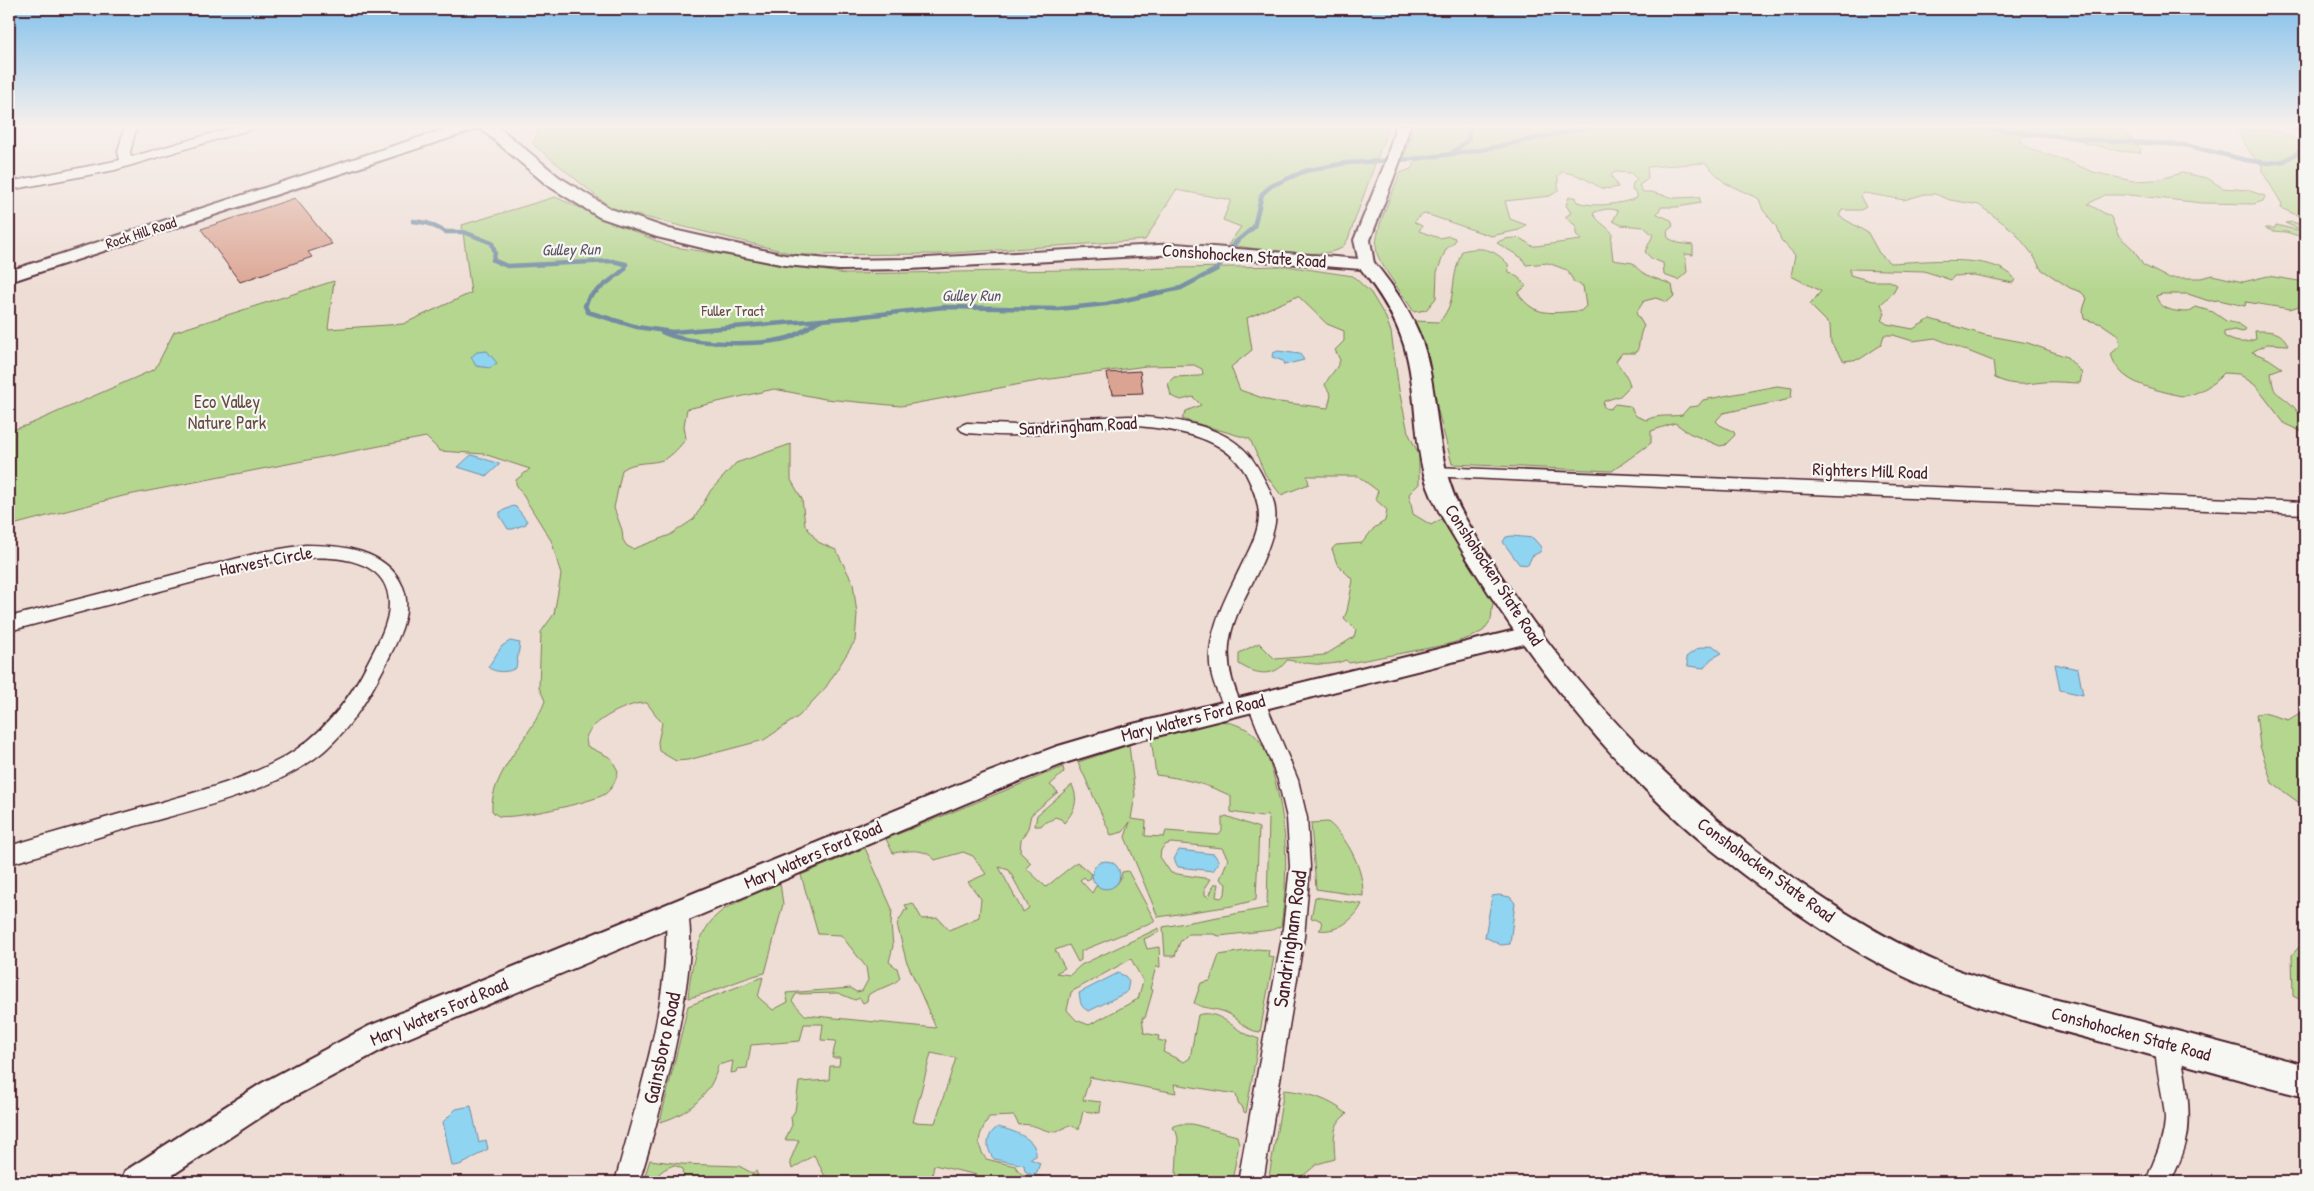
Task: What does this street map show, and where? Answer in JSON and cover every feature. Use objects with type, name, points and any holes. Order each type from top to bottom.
[{"type":"main road","name":"Rock Hill Road","points":[[9,277],[304,181]]},
{"type":"main road","name":"Conshohocken State Road","points":[[552,181],[605,213],[663,233],[771,258],[821,264],[893,265],[982,262],[1156,250],[1230,252],[1366,264],[1388,290],[1404,322],[1416,354],[1434,472],[1444,498],[1456,521],[1502,592],[1578,696],[1661,788],[1732,849],[1816,910],[1899,958],[1942,978],[2032,1008],[2305,1080]]},
{"type":"street","points":[[9,186],[40,181]]},
{"type":"street","points":[[1366,264],[1362,240],[1386,181]]},
{"type":"street","name":"Sandringham Road","points":[[968,428],[1015,430],[1093,422],[1146,422],[1195,431],[1233,447],[1255,475],[1266,502],[1267,521],[1260,543],[1242,580],[1222,635],[1219,670],[1245,704],[1288,780],[1297,818],[1300,867],[1293,937],[1250,1182]]},
{"type":"street","name":"Righters Mill Road","points":[[1434,472],[2305,508]]},
{"type":"street","name":"Harvest Circle","points":[[9,624],[243,563],[300,551],[319,550],[348,554],[374,563],[390,580],[398,597],[396,617],[392,628],[374,672],[357,704],[335,730],[302,757],[284,768],[238,786],[9,854]]},
{"type":"street","name":"Mary Waters Ford Road","points":[[136,1182],[234,1116],[349,1051],[420,1018],[1056,757],[1133,733],[1245,704],[1532,634]]},
{"type":"street","name":"Gainsboro Road","points":[[627,1182],[651,1101],[672,1005],[679,951],[677,912]]},
{"type":"street","points":[[2158,1182],[2174,1144],[2176,1131],[2176,1107],[2166,1044]]},
{"type":"green space","points":[[577,181],[1369,181],[1345,244],[1337,250],[1314,253],[1284,252],[1228,245],[1241,227],[1223,220],[1231,200],[1176,190],[1145,240],[938,254],[798,255],[612,209]]},
{"type":"green space","points":[[1397,181],[1558,181],[1558,191],[1550,196],[1505,201],[1510,219],[1526,225],[1519,230],[1491,236],[1426,214],[1421,215],[1414,222],[1422,226],[1419,231],[1439,238],[1449,236],[1455,238],[1454,243],[1446,249],[1437,272],[1436,298],[1426,310],[1414,312],[1379,258],[1376,244],[1384,213]]},
{"type":"green space","points":[[1588,181],[1614,181],[1618,187],[1606,189]]},
{"type":"green space","points":[[1635,181],[1646,181],[1639,185],[1643,192],[1651,192],[1674,198],[1699,197],[1701,203],[1677,207],[1661,207],[1657,214],[1671,220],[1673,226],[1667,231],[1668,238],[1678,243],[1693,245],[1693,255],[1685,254],[1687,272],[1678,280],[1664,275],[1663,263],[1652,259],[1645,252],[1653,235],[1644,227],[1621,225],[1613,221],[1618,211],[1612,209],[1593,213],[1612,233],[1613,260],[1633,263],[1646,274],[1672,285],[1674,296],[1667,302],[1656,298],[1644,301],[1636,313],[1644,326],[1638,350],[1636,353],[1622,353],[1616,361],[1630,386],[1620,396],[1604,401],[1603,405],[1605,408],[1610,409],[1615,404],[1630,406],[1636,416],[1646,420],[1660,416],[1682,415],[1689,407],[1698,406],[1703,400],[1777,386],[1792,388],[1791,397],[1786,400],[1723,413],[1716,421],[1734,432],[1735,435],[1725,445],[1720,446],[1689,433],[1675,423],[1651,431],[1651,443],[1612,471],[1452,464],[1414,321],[1439,322],[1448,309],[1452,297],[1456,268],[1462,251],[1476,249],[1493,252],[1508,264],[1509,272],[1519,278],[1526,286],[1518,293],[1531,307],[1553,313],[1581,311],[1586,306],[1583,286],[1574,282],[1567,270],[1548,263],[1526,265],[1522,258],[1497,243],[1510,238],[1522,239],[1536,246],[1581,240],[1576,234],[1576,226],[1565,217],[1571,213],[1566,205],[1569,197],[1576,197],[1577,202],[1592,205],[1607,205],[1630,200],[1637,198],[1637,193],[1632,190]]},
{"type":"green space","points":[[1723,181],[2211,181],[2223,188],[2247,190],[2265,196],[2263,201],[2254,204],[2202,203],[2129,195],[2105,195],[2088,204],[2111,217],[2118,235],[2134,250],[2143,265],[2168,278],[2201,278],[2212,275],[2243,282],[2268,276],[2305,282],[2305,304],[2290,309],[2246,302],[2245,306],[2219,300],[2209,301],[2188,294],[2162,294],[2156,296],[2161,304],[2169,309],[2188,312],[2196,307],[2213,312],[2226,321],[2239,324],[2246,329],[2243,332],[2234,330],[2224,332],[2224,336],[2232,340],[2247,342],[2256,339],[2255,331],[2270,331],[2282,336],[2288,345],[2267,344],[2252,352],[2269,359],[2282,368],[2271,372],[2274,390],[2305,418],[2305,433],[2285,424],[2255,385],[2239,374],[2224,373],[2206,388],[2184,396],[2147,387],[2132,380],[2119,370],[2111,354],[2120,346],[2118,335],[2102,324],[2084,319],[2083,310],[2087,298],[2081,292],[2070,288],[2041,269],[2033,255],[2014,231],[1979,205],[1950,200],[1935,194],[1925,194],[1904,200],[1865,193],[1860,196],[1866,207],[1861,210],[1842,210],[1839,216],[1868,233],[1879,253],[1890,263],[1957,260],[1975,262],[1991,265],[2005,271],[2015,279],[2013,283],[1974,275],[1954,276],[1951,280],[1924,271],[1850,269],[1850,275],[1871,281],[1890,281],[1897,285],[1892,294],[1881,304],[1885,314],[1881,320],[1887,324],[1913,329],[1930,319],[1985,335],[2028,343],[2067,357],[2082,373],[2080,383],[2008,383],[1995,378],[1993,361],[1935,338],[1913,341],[1893,335],[1884,335],[1881,345],[1860,359],[1844,361],[1831,343],[1830,325],[1810,305],[1821,291],[1791,276],[1795,255],[1781,240],[1776,226],[1763,210],[1759,199]]},
{"type":"green space","points":[[2268,181],[2305,181],[2302,184],[2305,187],[2305,219],[2281,208],[2282,204]]},
{"type":"green space","points":[[555,197],[668,246],[846,274],[1286,266],[1353,276],[1371,293],[1386,318],[1391,332],[1399,390],[1408,432],[1419,455],[1419,484],[1409,494],[1413,514],[1431,525],[1443,518],[1493,601],[1491,620],[1483,631],[1469,638],[1445,645],[1349,663],[1346,660],[1324,664],[1287,660],[1277,670],[1265,673],[1252,671],[1239,664],[1239,653],[1259,643],[1275,659],[1325,655],[1354,637],[1356,630],[1344,618],[1353,580],[1337,564],[1332,549],[1336,545],[1362,543],[1374,528],[1385,521],[1387,510],[1375,499],[1378,491],[1358,476],[1307,476],[1309,484],[1281,495],[1265,474],[1250,439],[1182,419],[1186,411],[1201,405],[1193,397],[1181,400],[1171,396],[1168,383],[1174,377],[1199,376],[1203,374],[1202,369],[1194,365],[1146,366],[1043,380],[901,406],[825,399],[774,389],[687,409],[684,426],[686,439],[674,453],[660,461],[632,465],[622,470],[614,508],[622,530],[623,540],[627,546],[633,549],[670,535],[694,519],[711,490],[736,463],[791,444],[791,480],[802,499],[805,525],[818,542],[836,550],[853,583],[857,614],[855,641],[826,687],[799,716],[764,740],[688,760],[676,761],[659,751],[658,742],[662,723],[647,703],[631,705],[603,719],[595,725],[586,738],[587,746],[611,758],[618,771],[614,784],[608,792],[570,806],[507,817],[496,815],[492,811],[493,797],[504,769],[539,714],[545,701],[539,687],[541,632],[554,614],[561,575],[552,542],[516,484],[516,480],[530,469],[484,454],[440,451],[426,437],[123,496],[9,526],[9,431],[28,425],[155,369],[174,332],[334,281],[328,329],[403,324],[471,293],[462,225]],"holes":[[[1298,296],[1327,324],[1344,331],[1344,341],[1335,350],[1340,360],[1325,385],[1331,395],[1328,408],[1271,401],[1240,390],[1231,367],[1252,350],[1247,318]]]},
{"type":"green space","points":[[2293,222],[2302,225],[2305,223],[2305,238],[2265,228],[2275,228],[2276,225],[2297,230],[2297,228],[2285,223]]},
{"type":"green space","points":[[2305,710],[2305,807],[2272,783],[2260,746],[2256,714],[2264,713],[2288,720]]},
{"type":"green space","points":[[1221,721],[1241,727],[1255,735],[1266,754],[1275,781],[1286,853],[1281,926],[1272,930],[1219,936],[1213,934],[1188,934],[1180,942],[1175,956],[1165,956],[1163,927],[1267,908],[1269,819],[1267,814],[1262,817],[1231,812],[1231,796],[1194,782],[1156,775],[1151,738]]},
{"type":"green space","points":[[1129,745],[1135,795],[1131,819],[1146,821],[1145,836],[1164,837],[1166,831],[1219,835],[1222,831],[1222,818],[1226,816],[1259,828],[1256,900],[1232,906],[1158,917],[1125,837],[1130,822],[1123,832],[1111,835],[1078,762]],"holes":[[[1171,843],[1222,848],[1228,859],[1220,879],[1226,884],[1225,894],[1221,898],[1216,897],[1218,884],[1214,884],[1209,897],[1205,895],[1205,887],[1210,879],[1171,873],[1160,857],[1161,850],[1165,845]]]},
{"type":"green space","points":[[1063,767],[1064,772],[1050,785],[1058,792],[1031,815],[1028,828],[1021,840],[1020,852],[1031,863],[1026,868],[1046,887],[1077,862],[1091,874],[1091,878],[1087,880],[1084,877],[1080,880],[1092,893],[1096,886],[1105,888],[1114,886],[1119,881],[1122,872],[1128,871],[1155,921],[1081,951],[1081,960],[1078,962],[1069,945],[1055,950],[1065,968],[1056,973],[1070,975],[1081,965],[1159,928],[1159,932],[1144,939],[1147,949],[1159,947],[1160,967],[1156,967],[1150,989],[1153,990],[1145,1018],[1142,1018],[1144,1033],[1159,1036],[1158,1040],[1166,1042],[1163,1052],[1184,1062],[1190,1058],[1198,1015],[1211,1014],[1217,1016],[1246,1034],[1259,1039],[1246,1113],[1238,1103],[1236,1094],[1174,1084],[1176,1093],[1090,1077],[1083,1100],[1101,1102],[1100,1113],[1083,1111],[1079,1129],[1069,1125],[1055,1131],[1049,1131],[1033,1126],[1019,1125],[1014,1116],[989,1117],[983,1128],[979,1143],[986,1159],[1015,1166],[1021,1174],[1082,1182],[976,1182],[977,1175],[934,1165],[931,1182],[828,1182],[814,1155],[792,1169],[790,1161],[799,1140],[785,1140],[792,1125],[791,1117],[795,1111],[799,1082],[829,1080],[830,1066],[839,1066],[840,1058],[832,1058],[836,1041],[821,1040],[823,1024],[804,1024],[800,1041],[751,1045],[747,1068],[737,1069],[736,1072],[731,1073],[733,1061],[718,1065],[711,1085],[697,1102],[680,1114],[660,1122],[688,1006],[763,977],[758,997],[773,1010],[788,1002],[786,993],[851,988],[856,992],[862,991],[868,980],[866,967],[841,935],[818,934],[801,875],[865,848],[892,909],[893,946],[889,962],[897,968],[900,978],[893,984],[868,995],[867,1001],[863,1003],[860,998],[855,1000],[838,993],[796,994],[792,1001],[805,1015],[936,1028],[906,960],[897,924],[905,910],[908,910],[905,905],[913,903],[922,919],[938,918],[949,930],[979,917],[981,899],[968,882],[986,874],[973,856],[963,852],[935,860],[926,853],[921,852],[893,853],[886,839]],"holes":[[[999,867],[1009,870],[1029,908],[1023,912]],[[1131,959],[1143,981],[1138,999],[1089,1025],[1076,1020],[1067,1010],[1071,992]],[[931,1053],[956,1058],[935,1123],[913,1122]]]},
{"type":"green space","points":[[1072,785],[1075,805],[1064,823],[1061,819],[1055,817],[1041,826],[1035,826],[1037,815]]},
{"type":"green space","points":[[1328,822],[1342,837],[1358,865],[1363,886],[1363,896],[1316,889],[1311,823]]},
{"type":"green space","points":[[780,883],[783,904],[765,973],[688,998],[694,960],[709,924],[728,907]]},
{"type":"green space","points":[[1315,897],[1362,904],[1355,915],[1345,924],[1332,929],[1319,930],[1322,927],[1321,921],[1315,918],[1311,919]]},
{"type":"green space","points":[[2305,940],[2305,1002],[2293,996],[2292,955]]},
{"type":"green space","points":[[1257,949],[1269,950],[1268,956],[1274,957],[1260,1032],[1245,1027],[1225,1012],[1194,1003],[1201,983],[1210,981],[1219,955]]},
{"type":"green space","points":[[1284,1090],[1301,1092],[1317,1097],[1333,1104],[1347,1114],[1338,1123],[1336,1128],[1334,1139],[1335,1159],[1317,1164],[1304,1175],[1289,1182],[1268,1182]]},
{"type":"green space","points":[[1180,1124],[1192,1124],[1237,1136],[1239,1144],[1232,1181],[1192,1182],[1176,1174],[1178,1138],[1176,1131],[1172,1127]]},
{"type":"green space","points":[[650,1160],[681,1164],[739,1166],[752,1173],[756,1171],[758,1176],[747,1182],[684,1182],[683,1169],[674,1165],[660,1173],[655,1182],[643,1182]]},
{"type":"water","points":[[487,351],[497,363],[490,368],[476,366],[471,357],[477,352]]},
{"type":"water","points":[[1278,351],[1300,354],[1304,360],[1284,365],[1283,361],[1272,357],[1273,353]]},
{"type":"water","points":[[471,455],[500,464],[487,476],[458,467]]},
{"type":"water","points":[[513,506],[516,507],[527,521],[526,524],[508,529],[500,516],[500,512]]},
{"type":"water","points":[[1506,537],[1533,538],[1541,547],[1540,552],[1532,556],[1528,565],[1519,564],[1503,542]]},
{"type":"water","points":[[510,641],[520,643],[516,668],[502,672],[488,667],[502,646]]},
{"type":"water","points":[[1712,645],[1722,653],[1711,659],[1704,668],[1688,666],[1686,657],[1697,649]]},
{"type":"water","points":[[2055,664],[2078,669],[2083,695],[2060,690]]},
{"type":"water","points":[[1179,850],[1214,854],[1219,862],[1213,871],[1178,867],[1174,859]]},
{"type":"water","points":[[1106,861],[1116,865],[1120,875],[1116,885],[1106,889],[1096,885],[1092,875],[1096,865]]},
{"type":"water","points":[[1492,896],[1510,897],[1515,903],[1510,944],[1501,945],[1485,937]]},
{"type":"water","points":[[1118,973],[1125,976],[1129,981],[1127,992],[1089,1011],[1084,1008],[1081,1004],[1079,993]]},
{"type":"water","points":[[471,1106],[479,1143],[486,1140],[488,1149],[466,1162],[452,1166],[443,1122],[456,1109]]},
{"type":"water","points":[[998,1127],[1023,1136],[1033,1144],[1036,1156],[1030,1159],[1040,1163],[1037,1172],[1032,1175],[1025,1171],[1024,1165],[994,1159],[989,1151],[988,1142],[991,1134]]},
{"type":"building","points":[[295,198],[332,244],[308,252],[312,257],[240,282],[201,229]]},
{"type":"building","points":[[1140,371],[1143,393],[1113,394],[1112,389],[1110,389],[1107,373]]},
{"type":"waterway","name":"Gulley Run","points":[[413,221],[427,223],[446,232],[464,232],[492,243],[495,253],[493,260],[507,266],[612,261],[626,264],[625,269],[589,297],[585,306],[588,312],[637,327],[672,332],[846,318],[944,307],[1058,309],[1106,304],[1181,288],[1217,269],[1236,242],[1254,227],[1262,194],[1271,186],[1283,181]]},
{"type":"waterway","points":[[662,332],[689,340],[706,342],[742,343],[775,341],[792,337],[818,321]]},
{"type":"park label","name":"Fuller Tract","points":[[733,311]]},
{"type":"park label","name":"Eco Valley Nature Park","points":[[227,412]]}]
